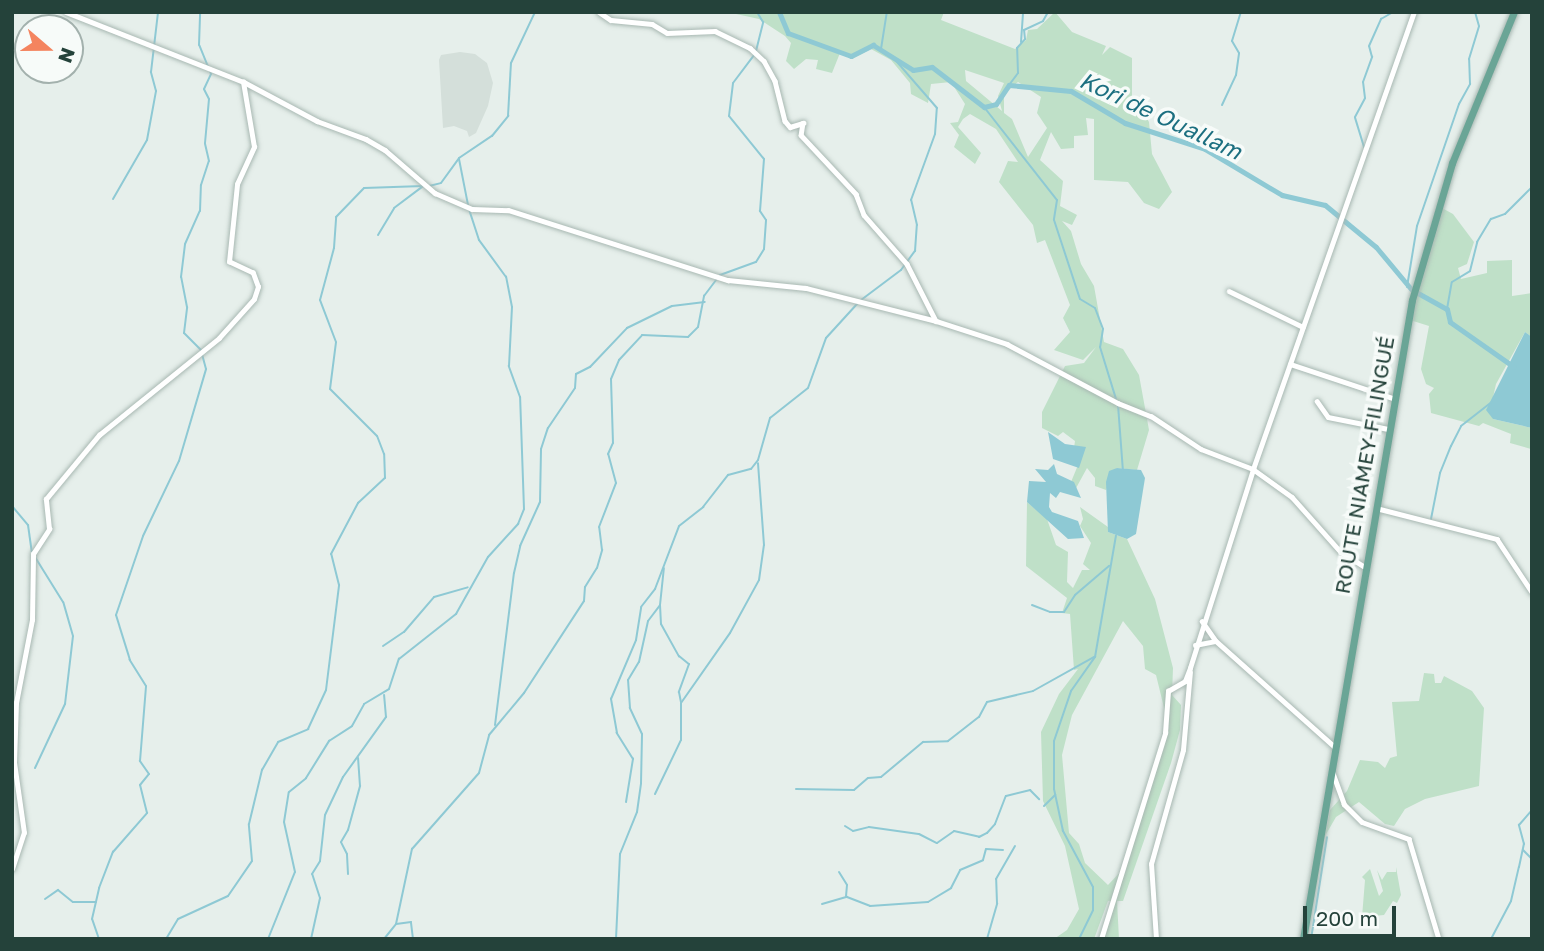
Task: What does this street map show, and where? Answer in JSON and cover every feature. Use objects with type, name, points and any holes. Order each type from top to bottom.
[{"type":"main road","name":"ROUTE NIAMEY-FILINGUÉ","points":[[1303,939],[1393,398],[1412,300],[1441,195],[1514,12]]},
{"type":"street","points":[[66,12],[244,82],[317,121],[375,144],[435,193],[472,209],[508,209],[728,280],[806,288],[936,321],[1007,344],[1118,403],[1151,416],[1202,449],[1253,469],[1292,497],[1340,552],[1365,568]]},
{"type":"street","points":[[600,12],[611,20],[652,24],[667,33],[715,31],[764,61],[775,81],[785,121],[790,127],[803,123],[801,135],[856,194],[864,215],[907,265],[936,321]]},
{"type":"street","points":[[1156,939],[1151,864],[1184,750],[1190,668],[1195,645],[1253,469],[1415,12]]},
{"type":"street","points":[[12,869],[24,833],[14,763],[16,703],[32,621],[33,554],[49,529],[46,499],[99,435],[219,338],[254,299],[258,287],[253,273],[229,261],[237,184],[254,147],[244,82]]},
{"type":"street","points":[[1229,291],[1303,327]]},
{"type":"street","points":[[1290,364],[1393,398]]},
{"type":"street","points":[[1317,401],[1328,417],[1388,429]]},
{"type":"street","points":[[1375,508],[1497,539],[1532,592]]},
{"type":"street","points":[[1202,621],[1216,641],[1334,746]]},
{"type":"street","points":[[1195,645],[1216,641]]},
{"type":"street","points":[[1101,939],[1165,733],[1168,691],[1185,681],[1190,668]]},
{"type":"street","points":[[1331,766],[1351,812],[1376,830],[1409,839],[1439,939]]},
{"type":"shaded area","points":[[460,52],[475,54],[487,63],[493,83],[488,106],[476,133],[469,137],[467,131],[454,126],[443,128],[439,60],[441,55]]},
{"type":"green space","points":[[727,12],[944,12],[941,20],[1015,49],[1026,40],[1028,30],[1037,29],[1055,12],[1072,32],[1106,46],[1102,55],[1110,47],[1132,58],[1132,107],[1140,107],[1149,122],[1152,154],[1172,192],[1159,209],[1144,203],[1128,182],[1094,180],[1094,119],[1086,118],[1088,135],[1074,136],[1074,148],[1061,149],[1051,132],[1040,160],[1063,181],[1060,206],[1077,215],[1072,225],[1062,221],[1071,231],[1081,264],[1094,286],[1104,342],[1123,349],[1139,375],[1149,430],[1137,470],[1117,468],[1106,490],[1095,486],[1095,478],[1087,468],[1075,490],[1071,482],[1085,448],[1074,448],[1075,441],[1063,432],[1058,436],[1042,428],[1042,412],[1065,366],[1084,363],[1096,347],[1083,360],[1054,350],[1070,332],[1063,318],[1070,305],[1045,240],[1037,243],[1033,225],[999,182],[1008,161],[1018,162],[996,129],[970,114],[958,127],[981,153],[975,164],[954,147],[959,135],[950,123],[958,122],[965,104],[951,82],[931,84],[928,103],[911,94],[910,83],[891,60],[871,49],[852,59],[840,53],[832,73],[816,69],[818,60],[806,59],[794,69],[786,61],[791,43],[759,19]],"holes":[[[965,70],[1004,83],[998,96],[1002,111],[966,81]],[[1018,82],[1041,97],[1037,113],[1047,128],[1028,157],[1012,119],[1004,113],[1004,94]]]},
{"type":"green space","points":[[1442,208],[1453,214],[1474,242],[1467,264],[1458,268],[1461,279],[1487,273],[1487,261],[1512,260],[1512,296],[1532,293],[1532,337],[1525,332],[1496,384],[1492,402],[1493,419],[1532,428],[1531,449],[1510,443],[1511,434],[1483,423],[1479,426],[1431,413],[1429,394],[1434,388],[1426,384],[1421,369],[1429,326],[1410,320]]},
{"type":"green space","points":[[1027,502],[1047,519],[1056,545],[1068,552],[1067,582],[1073,588],[1082,570],[1090,570],[1083,564],[1091,543],[1080,526],[1083,519],[1080,507],[1108,527],[1108,532],[1127,539],[1155,599],[1173,668],[1172,695],[1181,705],[1180,730],[1123,901],[1117,901],[1119,939],[1102,939],[1114,900],[1108,901],[1094,939],[1054,939],[1067,930],[1079,909],[1065,846],[1043,801],[1041,732],[1059,694],[1078,669],[1074,670],[1070,614],[1062,613],[1067,598],[1026,566]],"holes":[[[1123,621],[1143,646],[1145,669],[1156,675],[1169,728],[1125,867],[1108,885],[1085,863],[1079,844],[1069,833],[1062,755],[1072,715]]]},
{"type":"green space","points":[[1424,673],[1434,674],[1435,683],[1441,683],[1444,676],[1472,691],[1484,708],[1479,786],[1425,799],[1405,809],[1394,826],[1385,824],[1359,802],[1336,817],[1325,836],[1330,810],[1347,791],[1360,760],[1378,762],[1385,768],[1390,758],[1397,756],[1392,702],[1419,701]]},
{"type":"green space","points":[[1396,867],[1401,895],[1397,903],[1393,901],[1384,915],[1362,917],[1365,880],[1362,877],[1370,869],[1379,896],[1383,891],[1377,870],[1382,880],[1387,872],[1396,872]]},
{"type":"water","points":[[1525,332],[1532,337],[1532,428],[1493,419],[1486,410]]},
{"type":"water","points":[[1048,432],[1065,444],[1086,447],[1079,468],[1053,459]]},
{"type":"water","points":[[1054,464],[1057,474],[1074,482],[1081,498],[1060,492],[1056,498],[1050,493],[1049,507],[1052,512],[1078,521],[1084,538],[1068,539],[1027,502],[1029,481],[1046,482],[1035,469],[1048,470]]},
{"type":"water","points":[[1117,468],[1141,470],[1145,478],[1136,534],[1127,539],[1108,532],[1106,482],[1109,471]]},
{"type":"waterway","points":[[113,199],[147,140],[156,91],[151,72],[158,12]]},
{"type":"waterway","points":[[99,939],[92,919],[99,888],[113,852],[147,813],[140,785],[149,774],[140,761],[146,686],[130,660],[116,615],[143,536],[179,461],[206,369],[201,350],[184,333],[187,307],[181,277],[185,244],[200,211],[201,185],[209,161],[205,143],[209,99],[204,89],[211,74],[199,45],[200,12]]},
{"type":"waterway","points":[[429,186],[441,183],[459,158],[492,136],[508,116],[511,63],[535,12]]},
{"type":"waterway","points":[[756,51],[763,22],[757,12]]},
{"type":"waterway","name":"Kori de Ouallam","points":[[779,12],[788,33],[851,56],[873,45],[913,70],[932,67],[984,107],[996,104],[1009,85],[1071,91],[1125,123],[1205,149],[1282,195],[1325,205],[1376,247],[1411,289]]},
{"type":"waterway","points":[[881,49],[887,12]]},
{"type":"waterway","points":[[1021,42],[1023,12]]},
{"type":"waterway","points":[[1009,85],[1018,73],[1017,48],[1025,39],[1024,30],[1043,21],[1048,12]]},
{"type":"waterway","points":[[1222,105],[1236,75],[1239,53],[1232,41],[1241,12]]},
{"type":"waterway","points":[[1364,147],[1355,117],[1365,98],[1363,82],[1372,57],[1369,46],[1381,19],[1393,12]]},
{"type":"waterway","points":[[1407,287],[1417,226],[1459,104],[1470,84],[1469,59],[1479,26],[1475,12]]},
{"type":"waterway","points":[[861,300],[901,270],[915,251],[917,225],[911,200],[935,134],[937,108],[891,55]]},
{"type":"waterway","points":[[720,275],[756,262],[764,249],[766,220],[760,211],[764,159],[729,116],[733,83],[753,56]]},
{"type":"waterway","points":[[984,107],[1057,200],[1054,220],[1080,299],[1095,308],[1103,329],[1100,347],[1116,399]]},
{"type":"waterway","points":[[459,159],[468,205]]},
{"type":"waterway","points":[[378,235],[394,208],[423,186]]},
{"type":"waterway","points":[[166,939],[178,919],[228,896],[252,861],[249,824],[262,770],[278,742],[308,729],[326,690],[339,585],[331,554],[358,503],[385,478],[384,454],[377,436],[330,389],[336,342],[320,300],[334,248],[336,217],[364,188],[423,186]]},
{"type":"waterway","points":[[1447,309],[1452,282],[1470,271],[1477,242],[1491,219],[1505,214],[1532,187]]},
{"type":"waterway","points":[[268,939],[295,872],[284,822],[289,792],[306,778],[329,741],[352,726],[364,704],[389,689],[399,659],[456,614],[488,557],[518,524],[524,509],[520,397],[509,366],[512,307],[506,277],[479,240],[469,210]]},
{"type":"waterway","points":[[413,939],[411,922],[396,924],[412,849],[479,773],[489,735],[524,693],[584,601],[585,587],[597,568],[602,550],[599,527],[616,483],[608,454],[613,443],[611,379],[619,360],[642,335],[688,337],[698,327],[704,296],[717,279]]},
{"type":"waterway","name":"Kori de Ouallam","points":[[1416,292],[1447,309],[1450,322],[1514,367]]},
{"type":"waterway","points":[[495,725],[514,573],[520,546],[540,502],[541,449],[548,428],[575,388],[576,374],[590,367],[627,328],[672,306],[705,302]]},
{"type":"waterway","points":[[626,802],[633,759],[617,733],[611,699],[636,640],[641,607],[655,589],[679,526],[703,507],[728,475],[751,469],[758,460],[770,418],[808,388],[826,338],[857,304]]},
{"type":"waterway","points":[[1431,519],[1440,473],[1461,426],[1492,402]]},
{"type":"waterway","points":[[1118,405],[1123,472]]},
{"type":"waterway","points":[[655,794],[681,740],[681,703],[730,633],[759,580],[764,545],[758,463]]},
{"type":"waterway","points":[[12,506],[28,525],[32,552]]},
{"type":"waterway","points":[[1079,939],[1093,910],[1093,887],[1063,831],[1054,789],[1054,741],[1071,691],[1095,657],[1116,536]]},
{"type":"waterway","points":[[35,557],[63,602],[73,636],[65,704],[35,768]]},
{"type":"waterway","points":[[1032,605],[1050,612],[1064,612],[1075,595],[1109,566]]},
{"type":"waterway","points":[[616,939],[620,854],[637,812],[641,783],[642,734],[630,708],[628,680],[639,662],[648,621],[660,605],[664,568]]},
{"type":"waterway","points":[[383,646],[404,632],[434,597],[468,587]]},
{"type":"waterway","points":[[660,605],[661,624],[679,656],[689,664],[679,692],[681,702]]},
{"type":"waterway","points":[[796,789],[854,790],[868,778],[881,777],[923,742],[948,741],[979,717],[987,702],[1033,691],[1094,657]]},
{"type":"waterway","points":[[311,939],[320,898],[312,874],[320,861],[325,815],[343,777],[386,717],[384,695]]},
{"type":"waterway","points":[[348,874],[347,854],[341,842],[348,830],[360,786],[358,758]]},
{"type":"waterway","points":[[845,826],[853,831],[869,827],[919,834],[937,843],[954,831],[979,837],[987,833],[995,824],[1006,796],[1030,790],[1039,799]]},
{"type":"waterway","points":[[1044,806],[1055,795]]},
{"type":"waterway","points":[[1491,939],[1511,901],[1524,844],[1519,825],[1532,810]]},
{"type":"waterway","points":[[1311,939],[1327,837]]},
{"type":"waterway","points":[[987,939],[997,903],[996,879],[1015,846]]},
{"type":"waterway","points":[[822,904],[847,897],[870,906],[928,902],[951,888],[960,870],[983,860],[986,849],[1003,850]]},
{"type":"waterway","points":[[1523,850],[1532,859]]},
{"type":"waterway","points":[[839,872],[847,885],[846,896]]},
{"type":"waterway","points":[[45,899],[58,890],[73,902],[96,902]]},
{"type":"waterway","points":[[384,939],[396,924]]}]
